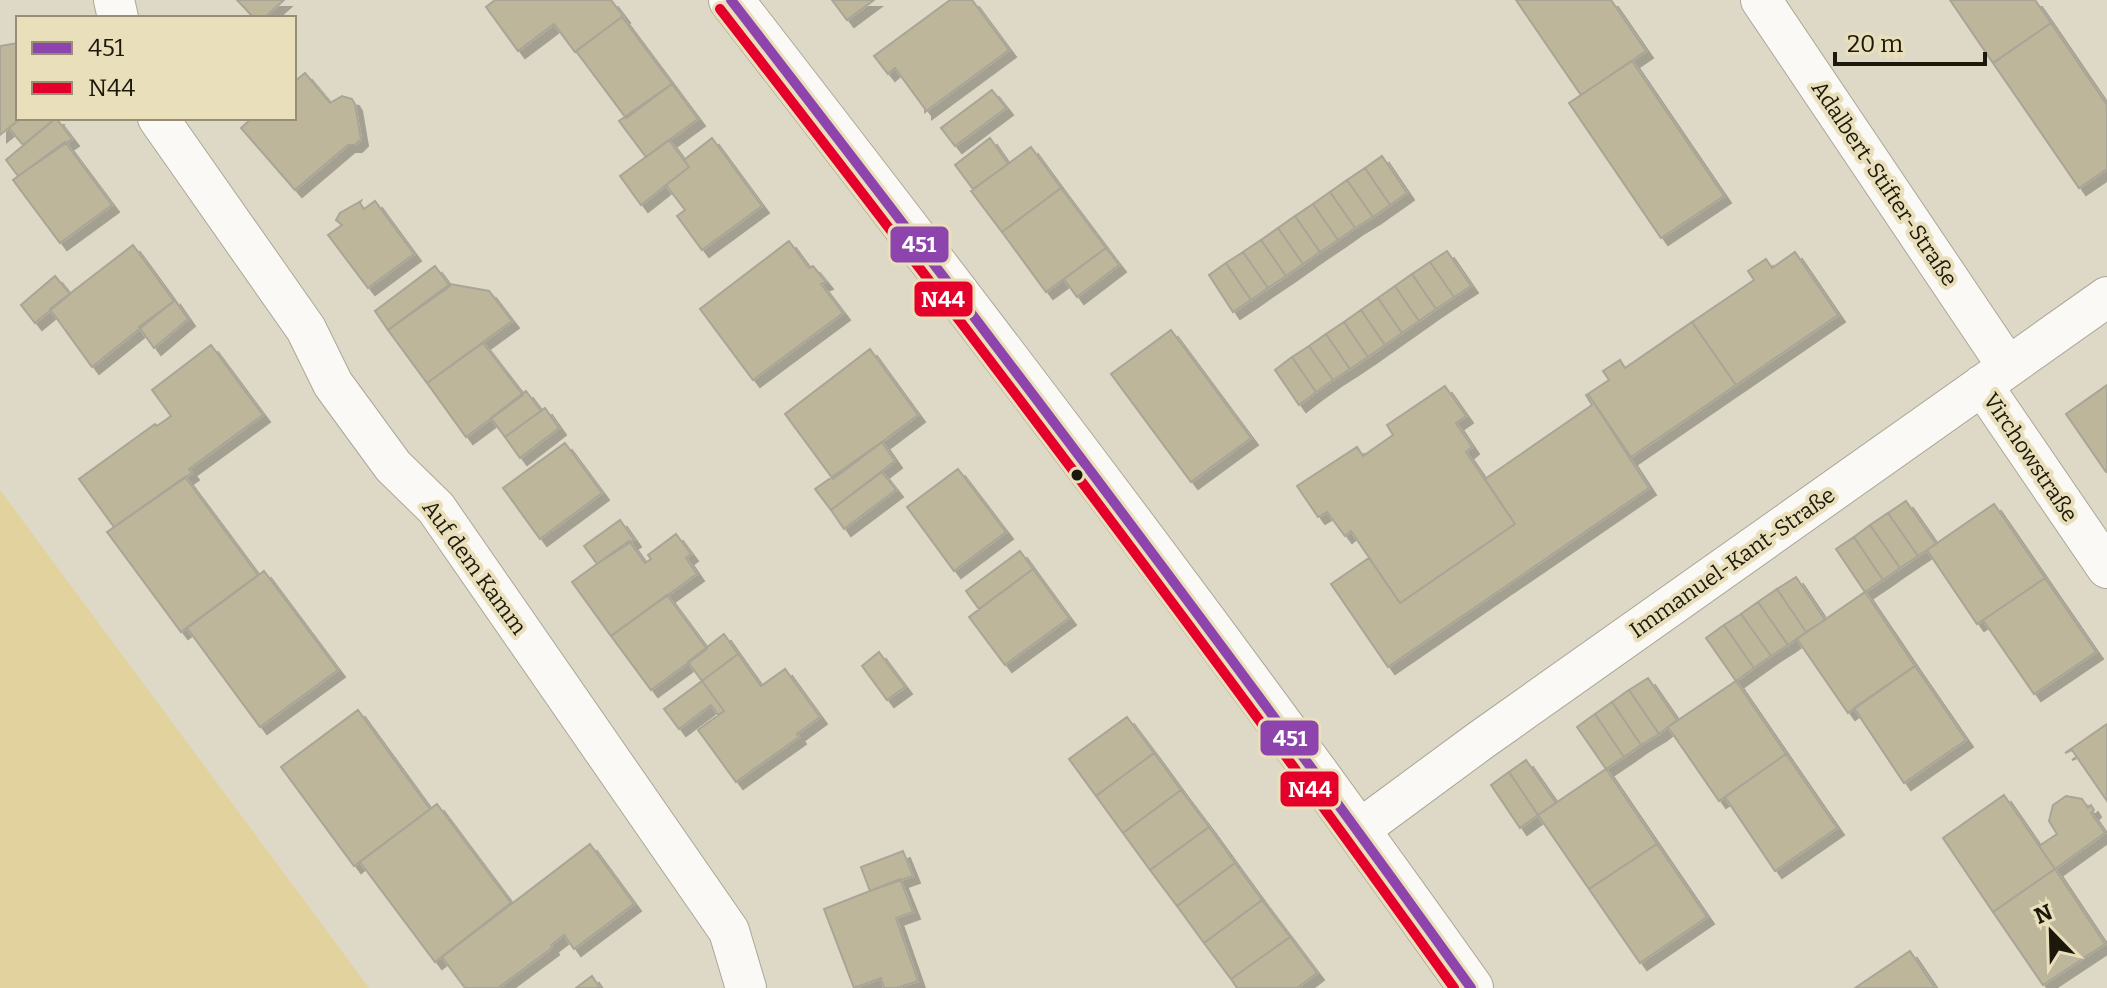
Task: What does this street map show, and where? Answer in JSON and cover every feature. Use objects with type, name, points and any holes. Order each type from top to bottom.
[{"type":"street","points":[[731,0],[1032,389],[1359,830],[1471,988]]},
{"type":"street","name":"Adalbert-Stifter-Straße","points":[[1761,0],[1995,376]]},
{"type":"street","name":"Auf dem Kamm","points":[[159,120],[306,329],[333,384],[393,466],[436,508],[729,931],[746,988]]},
{"type":"street","name":"Immanuel-Kant-Straße","points":[[1359,830],[1481,740],[2107,297]]},
{"type":"street","name":"Virchowstraße","points":[[1995,376],[2107,568]]},
{"type":"shaded area","points":[[0,490],[369,988],[0,988]]},
{"type":"building","points":[[237,0],[284,0],[266,16],[252,16]]},
{"type":"building","points":[[495,0],[611,0],[623,16],[575,52],[554,24],[518,51],[486,7]]},
{"type":"building","points":[[832,0],[874,0],[847,20]]},
{"type":"building","points":[[950,0],[972,0],[1009,50],[925,112],[895,68],[888,74],[874,56]]},
{"type":"building","points":[[1516,0],[1611,0],[1646,51],[1581,95]]},
{"type":"building","points":[[1950,0],[2035,0],[2051,23],[1993,63]]},
{"type":"building","points":[[622,17],[672,84],[626,118],[576,51]]},
{"type":"building","points":[[2051,23],[2107,105],[2107,169],[2079,188],[1993,63]]},
{"type":"building","points":[[16,43],[16,120],[19,120],[0,135],[0,46]]},
{"type":"building","points":[[1632,61],[1724,196],[1661,238],[1569,103]]},
{"type":"building","points":[[305,73],[330,103],[342,96],[352,99],[361,139],[355,145],[348,145],[295,190],[241,128],[250,120],[296,120],[296,80]]},
{"type":"building","points":[[672,84],[698,119],[646,157],[619,121]]},
{"type":"building","points":[[992,90],[1006,108],[955,146],[941,128]]},
{"type":"building","points":[[19,120],[54,120],[23,145],[9,128]]},
{"type":"building","points":[[54,120],[58,120],[72,139],[18,176],[6,160]]},
{"type":"building","points":[[712,138],[762,206],[702,250],[677,216],[685,210],[666,185],[689,167],[684,160]]},
{"type":"building","points":[[990,138],[1008,164],[973,189],[955,165]]},
{"type":"building","points":[[669,140],[689,167],[641,205],[620,176]]},
{"type":"building","points":[[65,142],[112,205],[60,243],[13,180]]},
{"type":"building","points":[[1031,147],[1061,188],[1002,232],[971,191]]},
{"type":"building","points":[[1382,156],[1407,193],[1390,205],[1365,168]]},
{"type":"building","points":[[1365,168],[1390,205],[1373,217],[1347,180]]},
{"type":"building","points":[[1347,180],[1373,217],[1355,228],[1330,192]]},
{"type":"building","points":[[1061,188],[1106,248],[1046,292],[1002,232]]},
{"type":"building","points":[[1330,192],[1355,228],[1338,240],[1313,204]]},
{"type":"building","points":[[361,201],[364,209],[375,201],[414,254],[368,288],[328,235],[342,225],[336,220],[340,213]]},
{"type":"building","points":[[1313,204],[1338,240],[1320,252],[1295,216]]},
{"type":"building","points":[[1295,216],[1320,252],[1303,264],[1278,228]]},
{"type":"building","points":[[1278,228],[1303,264],[1286,276],[1261,240]]},
{"type":"building","points":[[1261,240],[1286,276],[1268,288],[1243,252]]},
{"type":"building","points":[[789,241],[809,268],[813,266],[826,282],[821,284],[843,313],[753,380],[700,309]]},
{"type":"building","points":[[133,245],[174,301],[92,367],[50,309]]},
{"type":"building","points":[[1106,248],[1119,265],[1077,297],[1064,279]]},
{"type":"building","points":[[1447,251],[1471,286],[1454,297],[1430,262]]},
{"type":"building","points":[[1243,252],[1268,288],[1251,300],[1226,263]]},
{"type":"building","points":[[1795,252],[1838,315],[1736,385],[1692,322],[1754,280],[1748,271],[1766,259],[1772,268]]},
{"type":"building","points":[[1430,262],[1454,297],[1436,309],[1412,274]]},
{"type":"building","points":[[1226,263],[1251,300],[1233,312],[1209,275]]},
{"type":"building","points":[[435,266],[450,286],[388,330],[375,311]]},
{"type":"building","points":[[1412,274],[1436,309],[1419,321],[1395,286]]},
{"type":"building","points":[[55,276],[70,294],[35,323],[21,305]]},
{"type":"building","points":[[450,284],[489,291],[512,321],[427,383],[388,330]]},
{"type":"building","points":[[1395,286],[1419,321],[1402,333],[1378,298]]},
{"type":"building","points":[[1378,298],[1402,333],[1385,345],[1361,310]]},
{"type":"building","points":[[174,299],[188,319],[154,348],[139,327]]},
{"type":"building","points":[[1361,310],[1385,345],[1368,357],[1344,322]]},
{"type":"building","points":[[1344,322],[1368,357],[1350,369],[1326,334]]},
{"type":"building","points":[[1692,322],[1736,385],[1631,457],[1588,394],[1609,380],[1603,371],[1620,360],[1625,368]]},
{"type":"building","points":[[1171,330],[1251,438],[1191,482],[1111,374]]},
{"type":"building","points":[[1326,334],[1350,369],[1333,380],[1309,346]]},
{"type":"building","points":[[483,343],[523,395],[466,437],[427,383]]},
{"type":"building","points":[[211,345],[263,415],[189,469],[192,473],[114,527],[79,479],[155,424],[157,426],[171,416],[152,390]]},
{"type":"building","points":[[1309,346],[1333,380],[1316,392],[1292,357]]},
{"type":"building","points":[[870,349],[918,415],[833,479],[785,414]]},
{"type":"building","points":[[1292,357],[1316,392],[1299,405],[1275,370]]},
{"type":"building","points":[[2107,385],[2107,471],[2106,472],[2066,414]]},
{"type":"building","points":[[1445,386],[1466,416],[1456,423],[1472,447],[1466,452],[1515,524],[1400,603],[1351,531],[1345,536],[1327,512],[1318,517],[1297,486],[1357,447],[1363,456],[1393,435],[1387,425]]},
{"type":"building","points":[[526,391],[541,411],[505,437],[491,418]]},
{"type":"building","points":[[1588,394],[1649,488],[1388,667],[1331,584],[1369,558],[1400,603],[1515,524],[1485,479],[1592,405]]},
{"type":"building","points":[[545,408],[559,428],[520,458],[505,437]]},
{"type":"building","points":[[882,442],[895,461],[831,510],[815,489]]},
{"type":"building","points":[[565,443],[602,493],[540,539],[503,488]]},
{"type":"building","points":[[958,469],[1006,532],[954,571],[907,507]]},
{"type":"building","points":[[882,472],[896,490],[844,529],[831,510]]},
{"type":"building","points":[[185,477],[258,575],[181,632],[107,532]]},
{"type":"building","points":[[1906,501],[1936,544],[1918,556],[1888,513]]},
{"type":"building","points":[[1994,504],[2045,578],[1977,624],[1927,550]]},
{"type":"building","points":[[1888,513],[1918,556],[1900,568],[1870,525]]},
{"type":"building","points":[[620,520],[634,540],[597,564],[584,546]]},
{"type":"building","points":[[1870,525],[1900,568],[1883,580],[1854,537]]},
{"type":"building","points":[[676,534],[691,554],[686,558],[697,574],[611,636],[572,582],[629,541],[645,563],[651,559],[648,555]]},
{"type":"building","points":[[1854,537],[1883,580],[1865,592],[1836,549]]},
{"type":"building","points":[[1020,551],[1033,569],[979,609],[966,591]]},
{"type":"building","points":[[1033,569],[1069,618],[1005,665],[969,617]]},
{"type":"building","points":[[264,571],[338,670],[260,727],[187,628]]},
{"type":"building","points":[[1796,577],[1825,620],[1806,632],[1777,589]]},
{"type":"building","points":[[2045,578],[2096,652],[2034,694],[1983,620]]},
{"type":"building","points":[[1777,589],[1806,632],[1788,645],[1758,602]]},
{"type":"building","points":[[1865,592],[1915,666],[1848,713],[1797,639]]},
{"type":"building","points":[[667,595],[707,649],[651,690],[611,636]]},
{"type":"building","points":[[1758,602],[1788,645],[1771,656],[1741,614]]},
{"type":"building","points":[[1741,614],[1771,656],[1754,668],[1724,625]]},
{"type":"building","points":[[1724,625],[1754,668],[1736,681],[1706,638]]},
{"type":"building","points":[[724,634],[738,654],[702,681],[688,662]]},
{"type":"building","points":[[879,652],[905,687],[887,700],[862,666]]},
{"type":"building","points":[[738,654],[761,686],[785,669],[820,717],[797,734],[799,737],[736,782],[698,730],[724,711],[702,681]]},
{"type":"building","points":[[1915,666],[1966,740],[1904,783],[1854,708]]},
{"type":"building","points":[[1648,678],[1677,720],[1659,734],[1629,690]]},
{"type":"building","points":[[702,681],[724,711],[718,715],[711,705],[679,729],[664,709]]},
{"type":"building","points":[[1736,681],[1786,754],[1719,801],[1668,727]]},
{"type":"building","points":[[1629,690],[1659,734],[1641,745],[1612,702]]},
{"type":"building","points":[[1612,702],[1641,745],[1624,757],[1595,714]]},
{"type":"building","points":[[358,710],[430,809],[354,866],[281,767]]},
{"type":"building","points":[[1595,714],[1624,757],[1606,769],[1577,727]]},
{"type":"building","points":[[1127,717],[1154,753],[1096,796],[1069,759]]},
{"type":"building","points":[[2107,724],[2107,801],[2072,750],[2065,753]]},
{"type":"building","points":[[1154,753],[1181,790],[1123,833],[1096,796]]},
{"type":"building","points":[[1786,754],[1837,828],[1775,871],[1725,797]]},
{"type":"building","points":[[1526,760],[1556,803],[1538,815],[1509,772]]},
{"type":"building","points":[[1606,769],[1657,844],[1589,889],[1538,815]]},
{"type":"building","points":[[1509,772],[1538,815],[1520,828],[1491,785]]},
{"type":"building","points":[[1181,790],[1209,827],[1150,870],[1123,833]]},
{"type":"building","points":[[2004,795],[2055,869],[1993,912],[1943,838]]},
{"type":"building","points":[[2066,796],[2082,799],[2088,808],[2091,805],[2094,810],[2091,813],[2105,833],[2055,869],[2039,846],[2057,834],[2049,821],[2053,805]]},
{"type":"building","points":[[437,804],[511,903],[435,962],[360,862]]},
{"type":"building","points":[[1209,827],[1235,863],[1177,906],[1150,870]]},
{"type":"building","points":[[590,844],[634,904],[574,949],[564,935],[551,945],[552,948],[498,988],[465,988],[442,957]]},
{"type":"building","points":[[1657,844],[1707,917],[1640,963],[1589,889]]},
{"type":"building","points":[[903,851],[913,876],[870,891],[861,867]]},
{"type":"building","points":[[1235,863],[1262,900],[1204,943],[1177,906]]},
{"type":"building","points":[[2055,869],[2105,944],[2043,985],[1993,912]]},
{"type":"building","points":[[900,879],[913,912],[896,918],[918,981],[897,988],[884,988],[881,978],[854,988],[824,909]]},
{"type":"building","points":[[1262,900],[1290,937],[1231,979],[1204,943]]},
{"type":"building","points":[[1290,937],[1317,973],[1297,988],[1237,988],[1231,979]]},
{"type":"building","points":[[1910,951],[1935,988],[1855,988]]},
{"type":"building","points":[[592,976],[600,988],[576,988]]},
{"type":"transit line","name":"451","points":[[731,0],[1106,491],[1471,988]]},
{"type":"transit line","name":"N44","points":[[720,9],[1092,495],[1454,988]]}]
